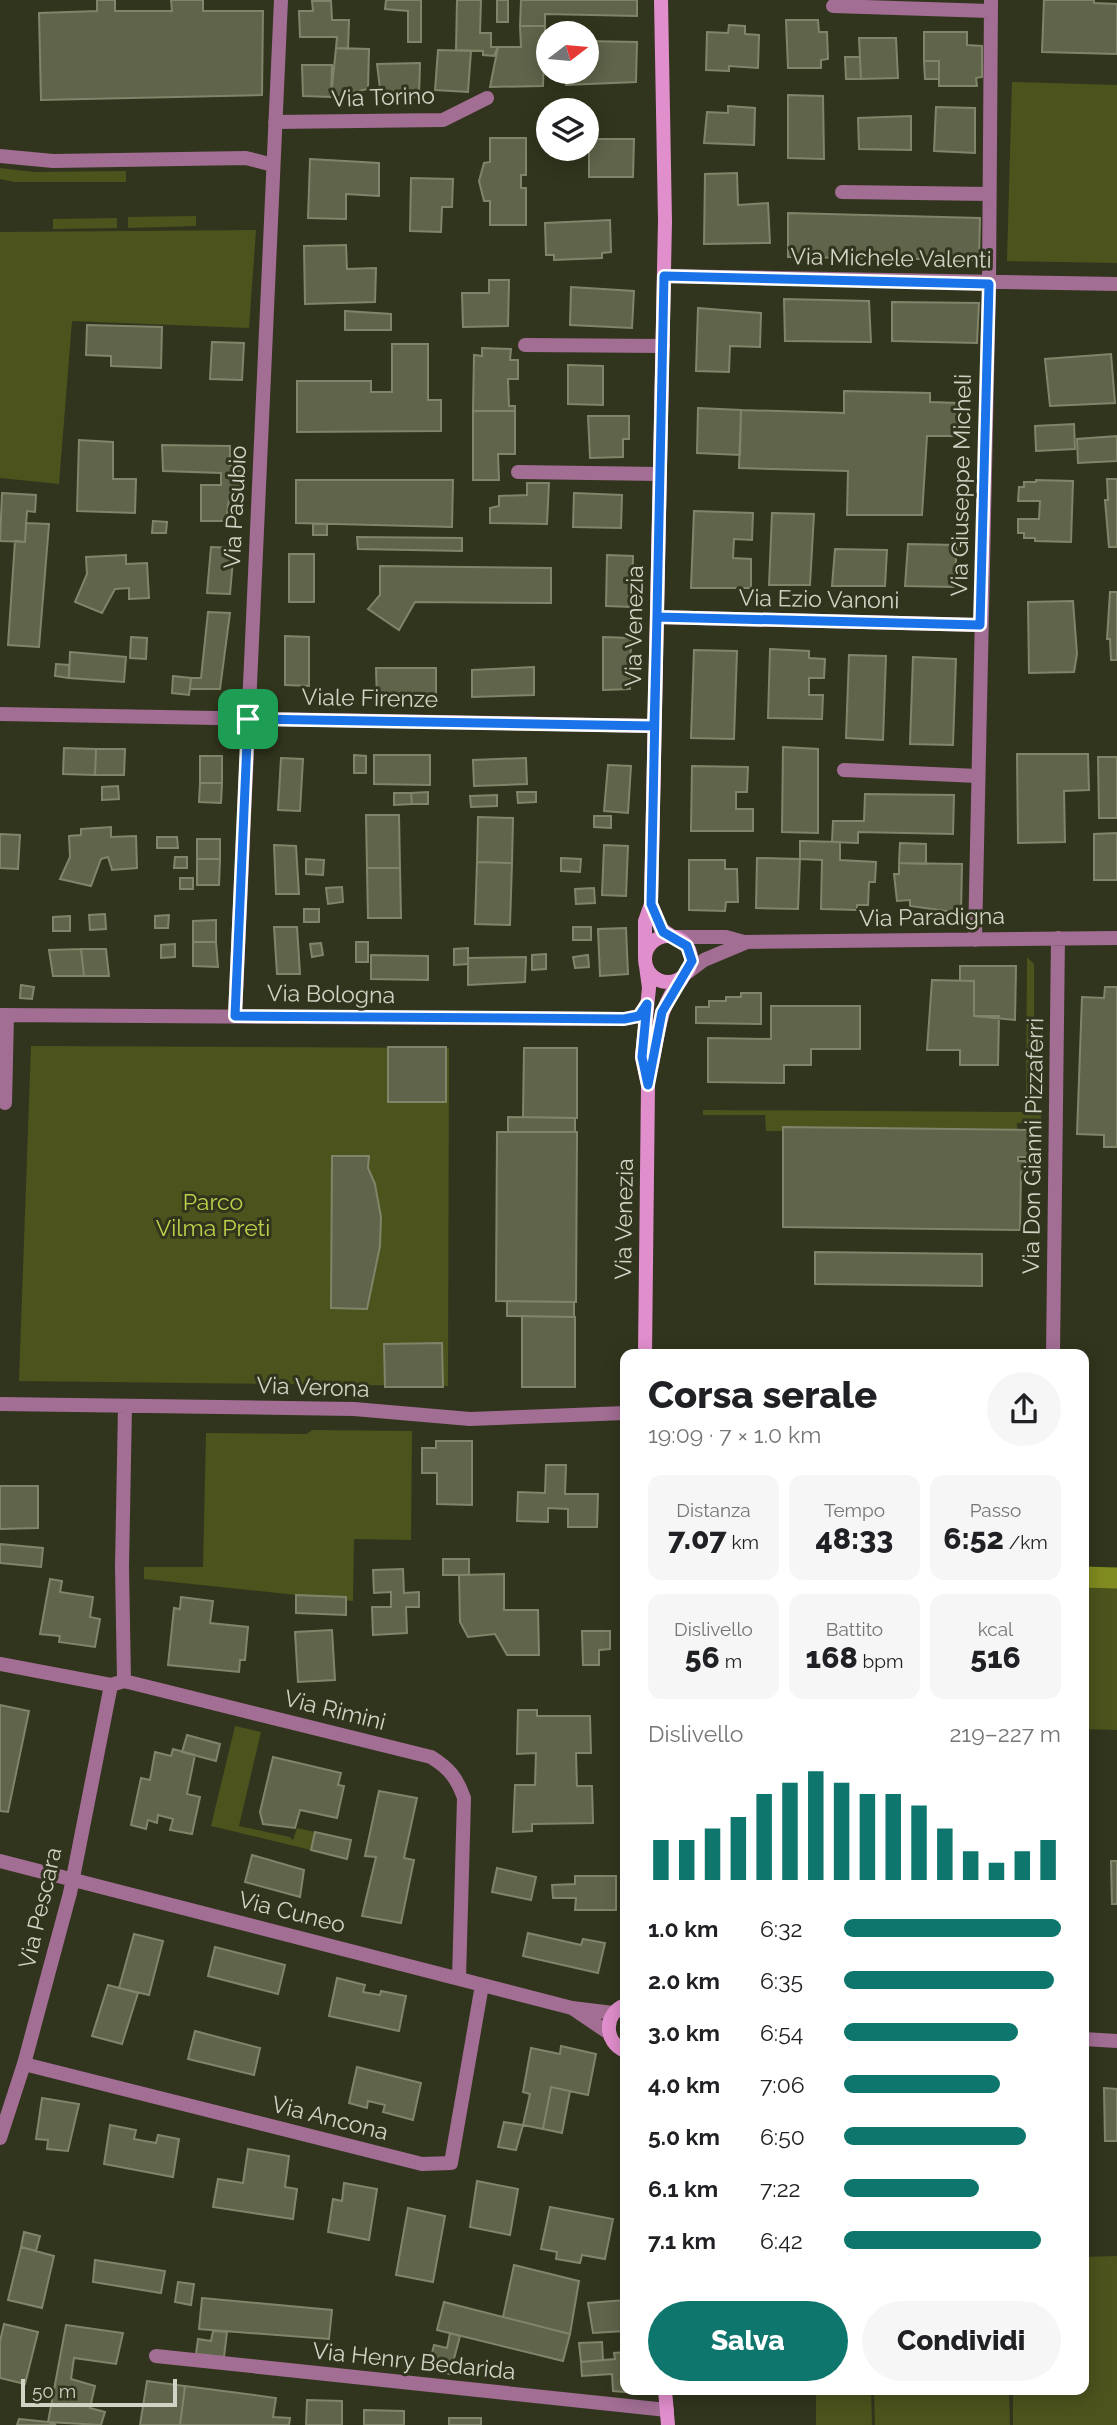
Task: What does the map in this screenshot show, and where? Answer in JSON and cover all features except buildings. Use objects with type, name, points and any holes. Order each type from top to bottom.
[{"type":"street","name":"Via Pasubio","points":[[235,1016],[281,0]]},
{"type":"street","name":"Via Venezia","points":[[648,1085],[642,1057],[649,988],[645,921],[651,904],[663,346],[661,0]]},
{"type":"street","name":"Via Giuseppe Micheli","points":[[833,6],[990,6],[989,284],[975,940]]},
{"type":"street","name":"Via Torino","points":[[275,122],[443,120],[487,98]]},
{"type":"street","points":[[0,156],[46,161],[246,158],[273,165]]},
{"type":"street","points":[[842,192],[989,194]]},
{"type":"street","name":"Via Michele Valenti","points":[[664,276],[989,284],[1117,284]]},
{"type":"street","points":[[525,345],[663,346]]},
{"type":"street","points":[[518,472],[660,474]]},
{"type":"street","name":"Via Ezio Vanoni","points":[[657,617],[980,625]]},
{"type":"street","name":"Viale Firenze","points":[[0,714],[654,726]]},
{"type":"street","points":[[844,770],[978,776]]},
{"type":"street","points":[[651,904],[661,929],[674,937],[690,950],[692,961],[686,974],[675,982],[664,982],[654,977],[646,961],[656,940],[674,937]]},
{"type":"street","name":"Via Paradigna","points":[[674,937],[726,937],[747,942],[1117,938]]},
{"type":"street","name":"Via Don Gianni Pizzaferri","points":[[1053,1349],[1058,939]]},
{"type":"street","name":"Via Paradigna","points":[[686,974],[704,960],[747,942]]},
{"type":"street","name":"Via Venezia","points":[[645,1349],[648,1085],[659,1020],[671,993],[686,974]]},
{"type":"street","name":"Via Bologna","points":[[5,1103],[4,1015],[624,1019],[639,1016],[647,1004]]},
{"type":"street","name":"Via Verona","points":[[0,1404],[354,1409],[470,1419],[620,1413]]},
{"type":"street","name":"Via Pescara","points":[[0,2138],[24,2064],[72,1879],[118,1683],[125,1406]]},
{"type":"street","name":"Via Rimini","points":[[0,1664],[118,1683],[431,1757],[446,1766],[458,1780],[464,1798],[459,1978]]},
{"type":"street","name":"Via Cuneo","points":[[0,1861],[572,2008],[620,2005]]},
{"type":"street","name":"Via Ancona","points":[[24,2064],[422,2164],[451,2163],[482,1985]]},
{"type":"street","points":[[620,2007],[609,2033],[612,2042],[620,2048]]},
{"type":"street","name":"Via Cuneo","points":[[572,2008],[609,2033]]},
{"type":"street","points":[[1089,2039],[1117,2040]]},
{"type":"street","name":"Via Henry Bedarida","points":[[156,2356],[667,2418]]},
{"type":"street","points":[[665,2395],[667,2418]]},
{"type":"green space","points":[[1012,82],[1117,85],[1117,263],[1007,261]]},
{"type":"green space","points":[[0,168],[34,172],[126,171],[126,182],[15,182],[0,179]]},
{"type":"green space","points":[[196,216],[196,226],[128,228],[128,217]]},
{"type":"green space","points":[[117,218],[117,228],[53,229],[53,219]]},
{"type":"green space","points":[[256,230],[249,328],[72,321],[59,484],[0,478],[0,232]]},
{"type":"green space","points":[[1027,957],[1034,964],[1034,1111],[1041,1112],[1041,1123],[1017,1123],[1017,1129],[784,1127],[783,1131],[766,1131],[765,1115],[703,1115],[703,1110],[1026,1112]]},
{"type":"green space","name":"Parco Vilma Preti","points":[[31,1046],[449,1048],[448,1386],[19,1381]]},
{"type":"green space","points":[[312,1430],[412,1431],[411,1540],[354,1539],[353,1601],[144,1579],[144,1567],[203,1567],[206,1433],[307,1434]]},
{"type":"green space","points":[[1089,1583],[1117,1585],[1117,1730],[1089,1729]]},
{"type":"green space","points":[[235,1726],[261,1732],[239,1826],[290,1837],[293,1840],[297,1828],[315,1832],[311,1850],[211,1826]]},
{"type":"green space","points":[[1117,2256],[1117,2425],[1013,2425],[1013,2395],[1089,2395],[1089,2257]]},
{"type":"green space","points":[[816,2395],[871,2395],[872,2425],[816,2425]]},
{"type":"green space","points":[[874,2395],[1009,2395],[1010,2425],[875,2425]]},
{"type":"waterway","points":[[1089,1577],[1117,1578]]},
{"type":"route","points":[[248,719],[235,1016],[629,1019],[639,1016],[647,1004],[642,1057],[648,1085],[654,1061],[656,1029],[662,1012],[675,986],[688,972],[692,961],[687,946],[661,929],[651,907],[654,726],[664,276],[989,284],[980,625],[676,620],[657,617],[654,726],[248,719]]}]
